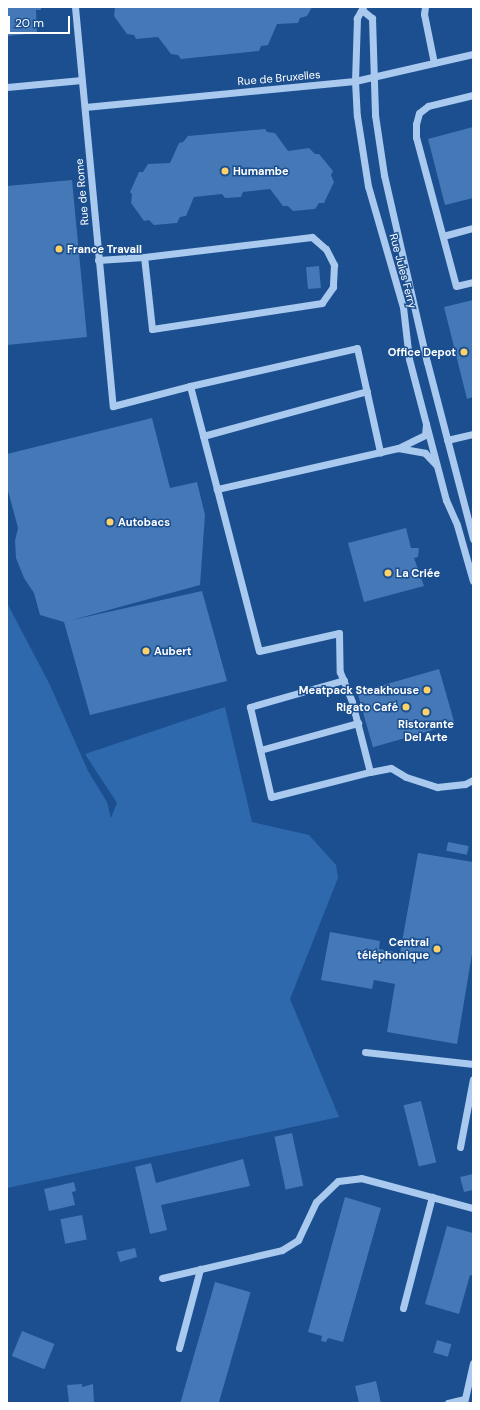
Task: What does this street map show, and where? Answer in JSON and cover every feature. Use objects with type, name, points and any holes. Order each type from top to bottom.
[{"type":"street","name":"Rue de Rome","points":[[75,7],[109,376],[114,406],[190,386]]},
{"type":"street","points":[[425,7],[424,14],[434,63]]},
{"type":"street","name":"Rue Jules Ferry","points":[[473,539],[447,440],[384,175],[375,115],[372,78],[372,18],[362,8],[357,18],[357,116],[368,186],[403,307],[409,359],[426,424],[473,582]]},
{"type":"street","name":"Rue de Bruxelles","points":[[85,107],[356,81],[473,54]]},
{"type":"street","points":[[7,87],[82,80]]},
{"type":"street","points":[[473,95],[428,106],[419,113],[416,124],[416,137],[456,286],[473,282]]},
{"type":"street","points":[[443,236],[473,228]]},
{"type":"street","points":[[98,260],[144,257],[312,237],[326,249],[334,265],[333,287],[322,303],[152,329],[144,257]]},
{"type":"street","points":[[370,772],[358,723],[340,672],[339,633],[259,651],[190,386],[358,348],[380,452]]},
{"type":"street","points":[[203,436],[367,391]]},
{"type":"street","points":[[217,489],[398,448],[425,435],[426,424]]},
{"type":"street","points":[[447,440],[473,434]]},
{"type":"street","points":[[398,448],[425,453],[438,467]]},
{"type":"street","points":[[344,680],[250,707],[271,797],[391,768],[406,777],[437,788],[465,784],[473,780]]},
{"type":"street","points":[[260,750],[358,723]]},
{"type":"street","points":[[365,1052],[473,1064]]},
{"type":"street","points":[[460,1147],[473,1078]]},
{"type":"street","points":[[162,1278],[282,1250],[298,1240],[316,1202],[338,1181],[361,1178],[473,1208]]},
{"type":"street","points":[[403,1308],[432,1198]]},
{"type":"street","points":[[179,1348],[200,1269]]},
{"type":"street","points":[[448,1403],[464,1401],[473,1363]]},
{"type":"shaded area","points":[[7,603],[50,685],[88,771],[107,802],[111,818],[117,803],[85,754],[225,707],[252,822],[309,835],[336,865],[338,878],[290,999],[339,1117],[7,1188]]},
{"type":"building","points":[[7,7],[41,7],[41,10],[36,10],[37,33],[7,36]]},
{"type":"building","points":[[115,7],[312,7],[307,16],[300,18],[298,23],[277,24],[268,45],[261,46],[259,51],[181,59],[178,55],[171,54],[158,37],[136,39],[134,35],[127,34],[114,16]]},
{"type":"building","points":[[473,127],[473,198],[445,205],[428,139]]},
{"type":"building","points":[[265,129],[267,132],[275,133],[288,151],[309,148],[315,154],[319,154],[333,171],[331,175],[334,182],[324,203],[319,203],[315,209],[293,211],[288,206],[283,206],[270,189],[243,192],[241,197],[225,198],[222,194],[194,197],[186,216],[180,217],[177,223],[154,225],[149,220],[144,221],[131,203],[132,194],[130,192],[139,172],[143,172],[148,164],[170,163],[179,143],[183,142],[188,136]]},
{"type":"building","points":[[72,180],[87,337],[7,345],[7,186]]},
{"type":"building","points":[[319,266],[321,288],[308,289],[306,267]]},
{"type":"building","name":"Office Depot","points":[[473,300],[473,397],[467,399],[444,307]]},
{"type":"building","name":"Autobacs","points":[[152,418],[170,488],[197,482],[205,515],[200,585],[72,620],[202,591],[227,681],[90,715],[64,622],[40,615],[34,593],[24,578],[16,558],[15,541],[18,528],[7,487],[7,454]]},
{"type":"building","name":"La Criée","points":[[406,528],[411,548],[419,548],[418,557],[414,558],[424,586],[364,602],[348,543]]},
{"type":"building","name":"Rigato Café","points":[[439,669],[455,724],[373,747],[357,692]]},
{"type":"building","points":[[448,842],[469,846],[467,855],[446,851]]},
{"type":"building","name":"Central téléphonique","points":[[418,853],[473,862],[473,948],[457,1044],[387,1032],[395,984],[374,980],[372,989],[321,980],[330,932],[380,941],[379,949],[400,953]]},
{"type":"building","points":[[421,1101],[436,1162],[419,1166],[404,1105]]},
{"type":"building","points":[[292,1133],[303,1186],[286,1190],[274,1137]]},
{"type":"building","points":[[243,1159],[250,1186],[161,1205],[167,1230],[150,1234],[135,1167],[151,1163],[156,1183]]},
{"type":"building","points":[[473,1174],[473,1190],[464,1192],[460,1177]]},
{"type":"building","points":[[74,1182],[76,1191],[72,1192],[75,1205],[49,1211],[44,1189]]},
{"type":"building","points":[[345,1197],[381,1208],[343,1342],[328,1338],[326,1342],[321,1341],[322,1336],[308,1332]]},
{"type":"building","points":[[82,1215],[87,1240],[65,1244],[60,1219]]},
{"type":"building","points":[[447,1226],[473,1233],[473,1276],[470,1275],[459,1314],[425,1304]]},
{"type":"building","points":[[135,1248],[137,1257],[120,1262],[117,1252]]},
{"type":"building","points":[[215,1282],[251,1292],[219,1403],[181,1402]]},
{"type":"building","points":[[22,1331],[54,1344],[44,1369],[12,1356]]},
{"type":"building","points":[[437,1340],[451,1344],[448,1357],[433,1352]]},
{"type":"building","points":[[376,1381],[381,1403],[359,1403],[355,1386]]},
{"type":"building","points":[[82,1384],[82,1387],[93,1384],[94,1403],[69,1403],[67,1385]]},
{"type":"place","name":"Humambe","points":[[225,171]]},
{"type":"place","name":"France Travail","points":[[59,249]]},
{"type":"place","name":"Office Depot","points":[[464,352]]},
{"type":"place","name":"Autobacs","points":[[110,522]]},
{"type":"place","name":"La Criée","points":[[388,573]]},
{"type":"place","name":"Aubert","points":[[146,651]]},
{"type":"place","name":"Meatpack Steakhouse","points":[[427,690]]},
{"type":"place","name":"Rigato Café","points":[[406,707]]},
{"type":"place","name":"Ristorante Del Arte","points":[[426,712]]},
{"type":"place","name":"Central téléphonique","points":[[437,949]]}]
